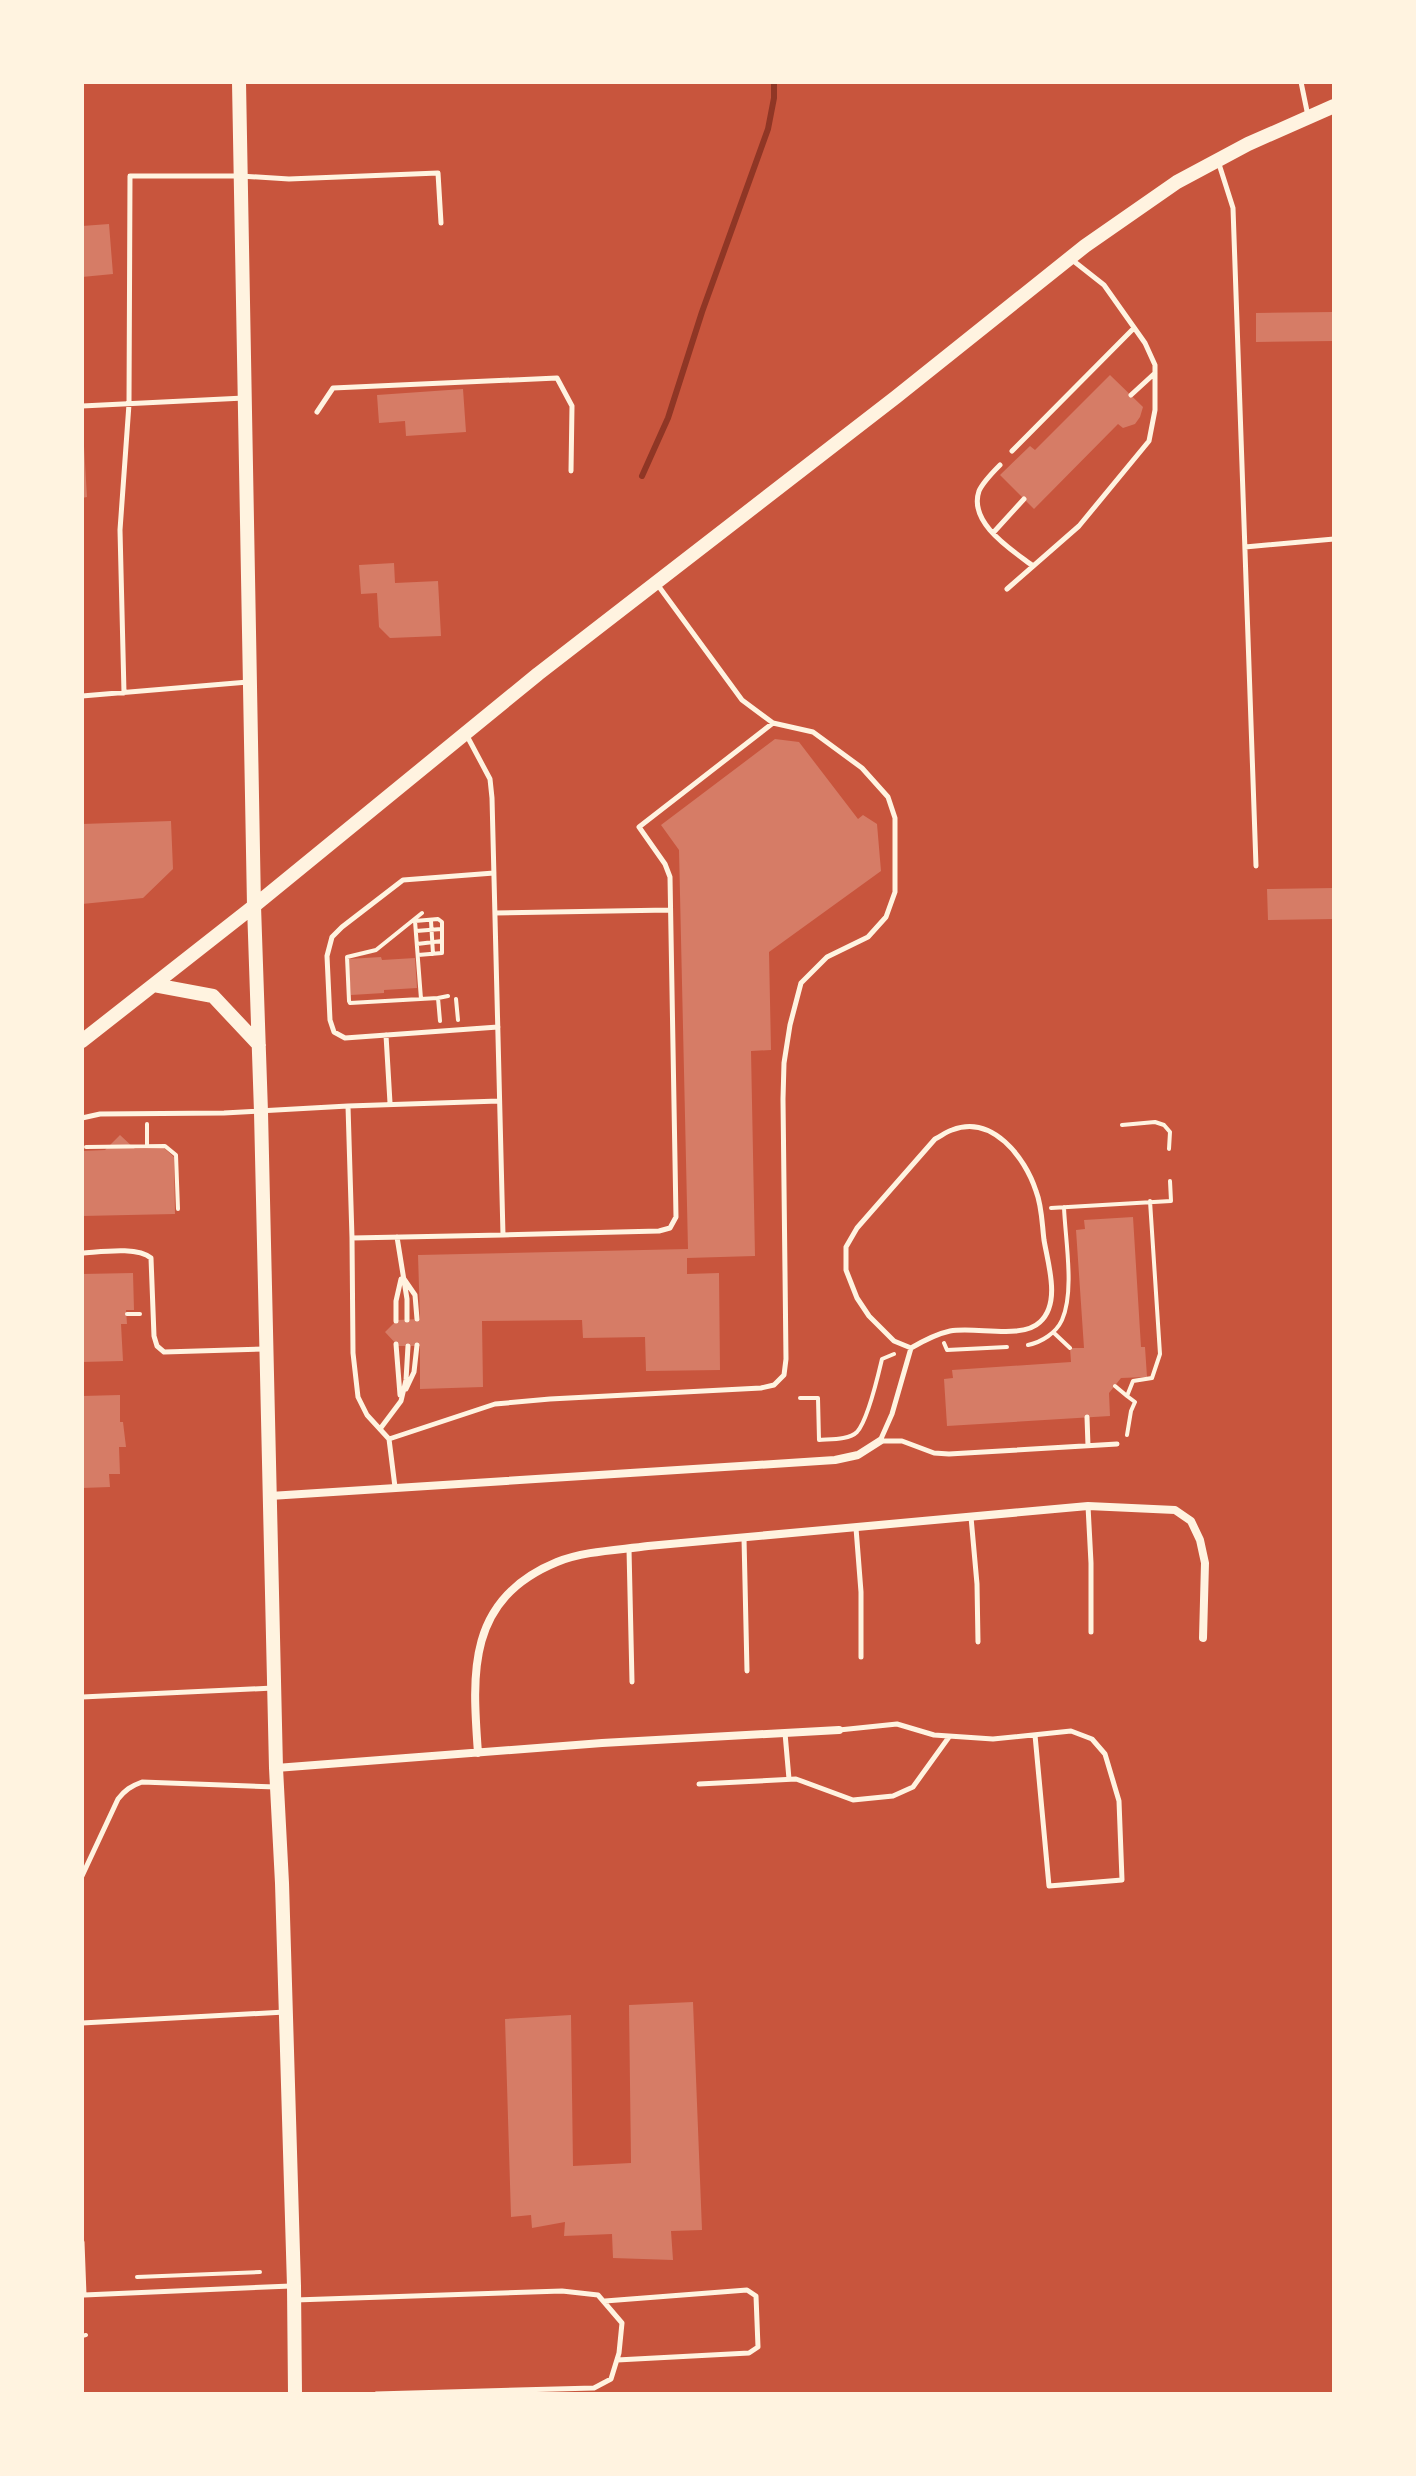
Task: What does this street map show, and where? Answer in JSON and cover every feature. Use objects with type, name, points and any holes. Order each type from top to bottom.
[{"type":"main road","points":[[239,82],[254,906],[295,2394]]},
{"type":"main road","points":[[82,1041],[655,583],[1070,258],[1148,200],[1218,159],[1334,106]]},
{"type":"main road","points":[[154,985],[213,996],[259,1045]]},
{"type":"street","points":[[270,1496],[835,1460],[858,1455],[880,1441]]},
{"type":"street","points":[[478,1753],[474,1671],[478,1651],[492,1617],[509,1594],[525,1580],[557,1562],[629,1549],[1088,1506],[1175,1510],[1191,1521],[1200,1540],[1205,1563],[1203,1638]]},
{"type":"street","points":[[276,1768],[839,1730]]},
{"type":"lane","points":[[1301,82],[1309,117]]},
{"type":"lane","points":[[1218,159],[1233,208],[1256,866]]},
{"type":"lane","points":[[124,693],[120,530],[129,404],[130,176],[289,179],[438,173],[441,223]]},
{"type":"lane","points":[[1007,589],[1079,526],[1149,441],[1155,410],[1155,365],[1145,343],[1104,285],[1070,258]]},
{"type":"lane","points":[[1012,451],[1134,328]]},
{"type":"lane","points":[[1131,395],[1155,373]]},
{"type":"lane","points":[[317,412],[333,388],[557,378],[572,406],[571,471]]},
{"type":"lane","points":[[82,406],[245,398]]},
{"type":"lane","points":[[1000,465],[980,489],[977,504],[984,523],[993,533],[1033,566]]},
{"type":"lane","points":[[993,533],[1024,499]]},
{"type":"lane","points":[[1245,547],[1334,539]]},
{"type":"lane","points":[[389,1439],[495,1404],[761,1388],[774,1385],[784,1375],[783,1099],[790,1025],[801,983],[827,957],[868,937],[886,917],[895,892],[895,818],[888,797],[862,768],[813,732],[773,723],[742,700],[655,583]]},
{"type":"lane","points":[[82,696],[250,682]]},
{"type":"lane","points":[[352,1238],[659,1231],[670,1228],[676,1217],[670,877],[665,864],[639,827],[773,723]]},
{"type":"lane","points":[[466,733],[490,779],[503,1235]]},
{"type":"lane","points":[[494,873],[403,880],[342,927],[332,937],[327,956],[330,1020],[334,1032],[345,1038],[498,1027]]},
{"type":"lane","points":[[495,913],[670,910]]},
{"type":"lane","points":[[386,1035],[390,1103]]},
{"type":"lane","points":[[82,1118],[100,1114],[261,1112],[390,1103],[500,1101]]},
{"type":"lane","points":[[348,1106],[353,1353],[358,1397],[367,1415],[389,1439],[395,1488]]},
{"type":"lane","points":[[911,1348],[894,1341],[869,1316],[857,1298],[846,1270],[846,1247],[857,1228],[935,1139],[952,1129],[972,1126],[992,1131],[1012,1149],[1037,1192],[1051,1287],[1049,1310],[1041,1322],[1028,1330],[950,1331],[911,1348],[892,1414],[880,1441],[902,1441],[934,1453],[949,1454],[1117,1444]]},
{"type":"lane","points":[[397,1237],[407,1299],[407,1320]]},
{"type":"lane","points":[[82,1253],[137,1252],[151,1258],[154,1336],[157,1346],[164,1352],[266,1349]]},
{"type":"lane","points":[[402,1274],[415,1295],[417,1319]]},
{"type":"lane","points":[[396,1321],[396,1301],[402,1274]]},
{"type":"lane","points":[[396,1344],[401,1401]]},
{"type":"lane","points":[[380,1429],[401,1401],[414,1372],[417,1345]]},
{"type":"lane","points":[[401,1401],[408,1346]]},
{"type":"lane","points":[[1087,1417],[1088,1446]]},
{"type":"lane","points":[[1088,1506],[1091,1632]]},
{"type":"lane","points":[[971,1517],[978,1642]]},
{"type":"lane","points":[[856,1528],[861,1592],[861,1657]]},
{"type":"lane","points":[[744,1538],[747,1671]]},
{"type":"lane","points":[[629,1549],[632,1682]]},
{"type":"lane","points":[[82,1697],[274,1688]]},
{"type":"lane","points":[[839,1730],[897,1724],[934,1735],[993,1739],[1071,1731],[1092,1739],[1105,1754],[1119,1801],[1122,1880],[1049,1886],[1035,1735]]},
{"type":"lane","points":[[785,1733],[789,1779]]},
{"type":"lane","points":[[699,1784],[796,1779],[853,1800],[893,1796],[913,1787],[950,1736]]},
{"type":"lane","points":[[82,1876],[112,1810],[125,1790],[134,1785],[142,1782],[277,1787]]},
{"type":"lane","points":[[82,2023],[286,2012]]},
{"type":"lane","points":[[82,2242],[84,2295],[562,2291],[598,2295],[622,2323],[611,2379],[594,2388],[376,2394]]},
{"type":"lane","points":[[604,2301],[747,2290],[756,2296],[758,2347],[749,2353],[617,2360]]},
{"type":"path","points":[[422,913],[376,950],[347,957],[349,1001],[448,996]]},
{"type":"path","points":[[415,920],[440,920],[442,929],[442,953],[418,955]]},
{"type":"path","points":[[415,920],[421,999]]},
{"type":"path","points":[[431,920],[433,954]]},
{"type":"path","points":[[416,931],[442,929]]},
{"type":"path","points":[[417,944],[443,941]]},
{"type":"path","points":[[438,998],[440,1031]]},
{"type":"path","points":[[147,1114],[147,1146]]},
{"type":"path","points":[[1122,1125],[1155,1122],[1164,1125],[1170,1132],[1169,1149]]},
{"type":"path","points":[[86,1147],[165,1146],[176,1155],[178,1209]]},
{"type":"path","points":[[1040,1208],[1171,1201],[1170,1181]]},
{"type":"path","points":[[1127,1396],[1133,1381],[1152,1378],[1160,1354],[1150,1201]]},
{"type":"path","points":[[1024,1345],[1036,1343],[1053,1332],[1062,1320],[1066,1301],[1064,1207]]},
{"type":"path","points":[[1053,1332],[1070,1348]]},
{"type":"path","points":[[940,1335],[947,1350],[1009,1346]]},
{"type":"path","points":[[800,1398],[818,1398],[819,1440],[852,1435],[857,1432],[873,1396],[882,1359],[911,1348]]},
{"type":"path","points":[[1115,1386],[1135,1402],[1127,1442],[1117,1444]]},
{"type":"path","points":[[137,2277],[260,2272]]},
{"type":"building","points":[[109,224],[113,274],[82,277],[82,226]]},
{"type":"building","points":[[1334,312],[1334,341],[1256,342],[1256,313]]},
{"type":"building","points":[[1110,375],[1143,407],[1140,417],[1135,424],[1123,428],[1118,424],[1034,509],[1000,475],[1030,446],[1035,450]]},
{"type":"building","points":[[463,389],[466,432],[406,436],[405,421],[379,423],[377,395]]},
{"type":"building","points":[[82,446],[87,497],[82,498]]},
{"type":"building","points":[[394,563],[395,583],[438,581],[441,636],[390,638],[379,627],[377,593],[361,594],[359,565]]},
{"type":"building","points":[[775,739],[799,742],[858,819],[863,815],[877,824],[881,871],[769,952],[771,1050],[751,1051],[755,1256],[687,1258],[687,1274],[719,1273],[720,1370],[646,1371],[645,1337],[583,1338],[582,1320],[482,1321],[483,1387],[420,1389],[420,1346],[398,1346],[385,1332],[397,1320],[420,1319],[418,1255],[688,1249],[679,850],[661,825]]},
{"type":"building","points":[[171,821],[173,869],[143,898],[82,904],[82,824]]},
{"type":"building","points":[[1334,888],[1334,919],[1268,920],[1267,889]]},
{"type":"building","points":[[381,957],[382,960],[415,958],[417,988],[351,995],[348,959]]},
{"type":"building","points":[[120,1135],[135,1149],[164,1148],[174,1157],[175,1214],[82,1216],[82,1151],[105,1150]]},
{"type":"building","points":[[1133,1217],[1141,1347],[1145,1347],[1147,1377],[1121,1378],[1109,1393],[1110,1416],[947,1426],[944,1379],[953,1378],[952,1370],[1071,1362],[1070,1348],[1084,1348],[1076,1230],[1085,1229],[1084,1220]]},
{"type":"building","points":[[133,1273],[134,1310],[126,1310],[127,1324],[121,1324],[123,1361],[82,1362],[82,1274]]},
{"type":"building","points":[[120,1395],[120,1422],[123,1422],[126,1447],[119,1447],[120,1474],[109,1474],[110,1487],[82,1488],[82,1396]]},
{"type":"building","points":[[693,2002],[702,2230],[671,2231],[673,2260],[613,2258],[612,2234],[564,2236],[565,2222],[532,2228],[531,2215],[511,2217],[505,2019],[571,2015],[573,2166],[631,2163],[629,2005]]},
{"type":"waterway","points":[[642,476],[668,418],[702,312],[768,129],[774,82]]}]
